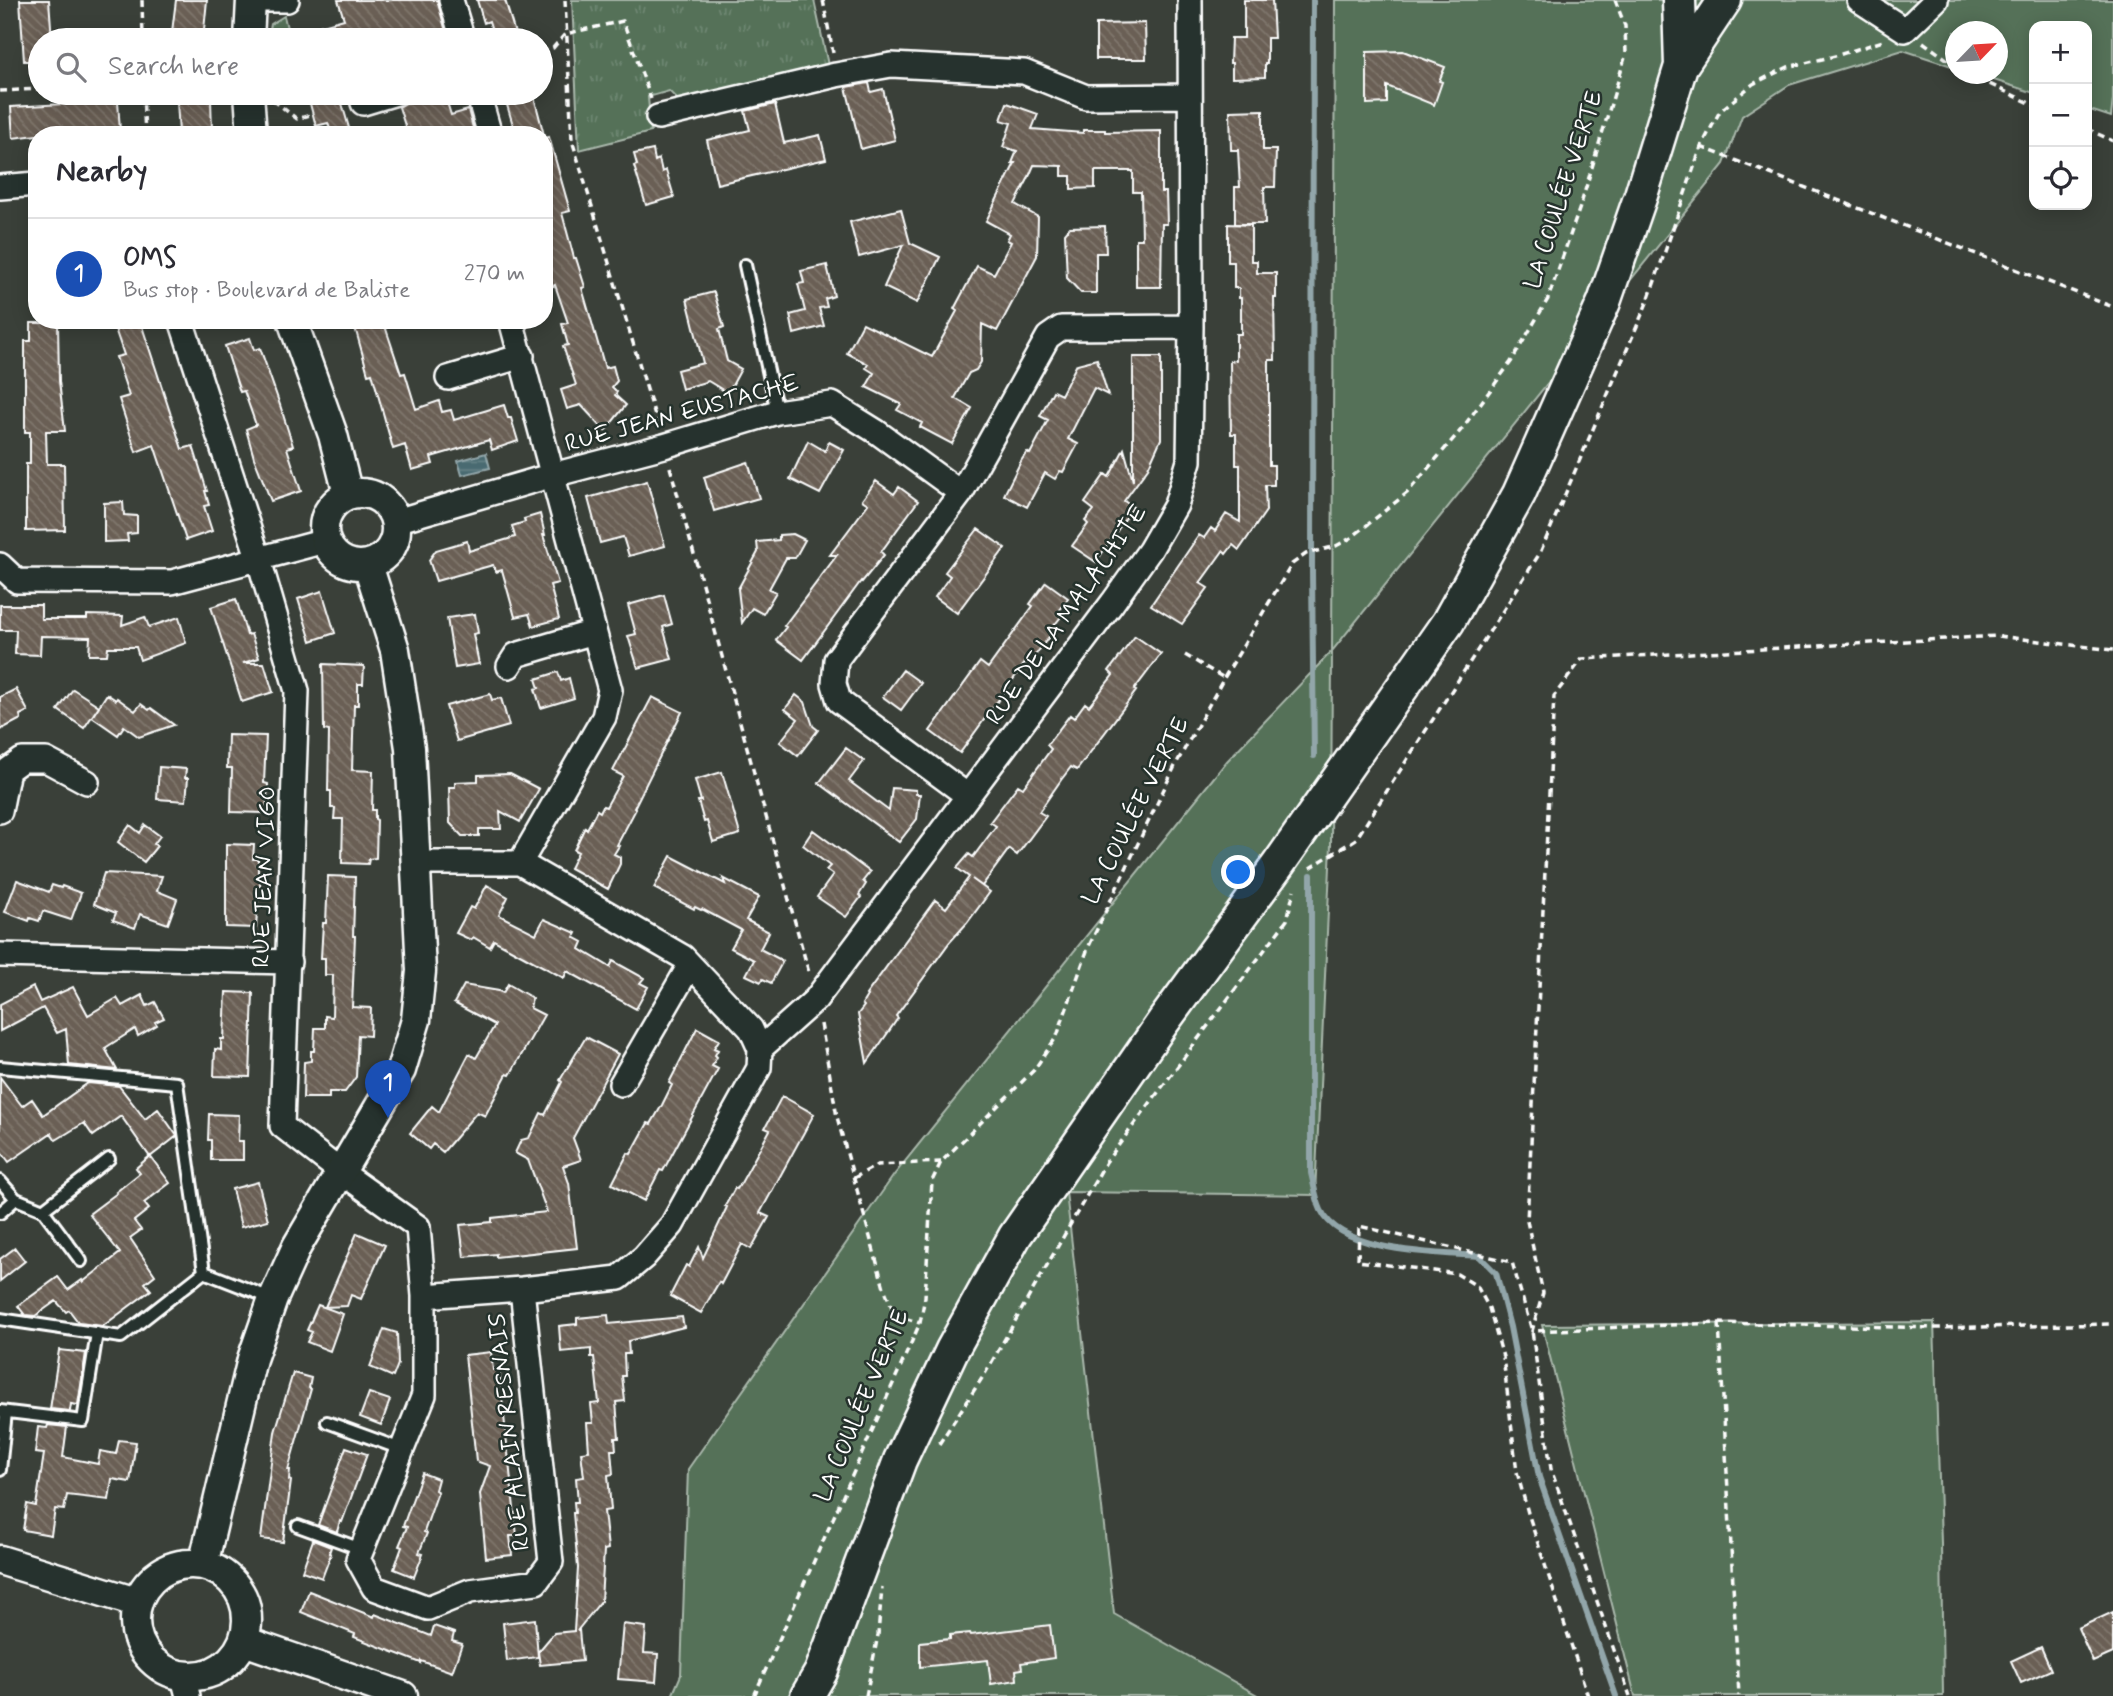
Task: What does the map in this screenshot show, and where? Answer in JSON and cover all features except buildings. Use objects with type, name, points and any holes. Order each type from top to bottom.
[{"type":"main road","points":[[1679,0],[1681,66]]},
{"type":"main road","points":[[816,1688],[900,1460],[952,1350],[1015,1236],[1163,1022],[1286,854],[1448,622],[1519,494],[1604,302],[1681,66],[1726,0]]},
{"type":"street","points":[[250,28],[251,0]]},
{"type":"street","points":[[263,0],[286,0]]},
{"type":"street","points":[[451,0],[459,28]]},
{"type":"street","name":"RUE DE LA MALACHITE","points":[[760,1049],[816,999],[1150,550],[1176,506],[1189,461],[1190,0]]},
{"type":"street","points":[[1859,0],[1905,30],[1937,0]]},
{"type":"street","points":[[658,117],[836,75],[891,65],[1024,72],[1087,97],[1189,96]]},
{"type":"street","points":[[254,126],[258,105]]},
{"type":"street","points":[[481,105],[487,126]]},
{"type":"street","points":[[0,187],[28,185]]},
{"type":"street","points":[[968,796],[839,701],[834,684],[836,660],[961,493],[1048,337],[1061,328],[1191,327]]},
{"type":"street","name":"RUE JEAN VIGO","points":[[184,329],[259,560],[297,691],[282,1126],[341,1172]]},
{"type":"street","points":[[295,329],[333,435],[348,494]]},
{"type":"street","points":[[514,329],[610,690],[604,717],[520,863]]},
{"type":"street","points":[[449,378],[522,356]]},
{"type":"street","name":"RUE JEAN EUSTACHE","points":[[396,521],[777,412],[832,404],[877,432],[961,493]]},
{"type":"street","points":[[363,493],[378,497],[389,507],[396,521],[396,535],[391,549],[382,559],[368,565],[355,566],[342,561],[332,553],[325,541],[323,527],[327,513],[336,501],[348,494],[363,493]]},
{"type":"street","points":[[0,565],[17,581],[172,582],[325,541]]},
{"type":"street","points":[[203,1564],[252,1359],[273,1299],[297,1246],[401,1070],[416,1020],[421,971],[410,748],[394,650],[368,565]]},
{"type":"street","points":[[509,666],[516,655],[594,632]]},
{"type":"street","points":[[0,811],[8,770],[22,760],[46,760],[87,782]]},
{"type":"street","points":[[416,863],[520,863],[683,957],[751,1029],[760,1049],[760,1068],[672,1225],[620,1279],[425,1296]]},
{"type":"street","points":[[0,955],[289,962]]},
{"type":"street","points":[[621,1084],[690,965]]},
{"type":"street","points":[[341,1172],[418,1227],[425,1296],[424,1395],[361,1549]]},
{"type":"street","name":"RUE ALAIN RESNAIS","points":[[361,1549],[358,1559],[374,1588],[428,1608],[470,1591],[536,1582],[551,1562],[522,1289]]},
{"type":"street","points":[[0,1560],[136,1602]]},
{"type":"street","points":[[187,1563],[203,1564],[226,1575],[240,1593],[247,1617],[244,1641],[233,1658],[218,1671],[200,1677],[186,1686],[159,1668],[140,1647],[133,1623],[136,1602],[148,1582],[167,1568],[187,1563]]},
{"type":"street","points":[[244,1641],[403,1696]]},
{"type":"lane","points":[[745,265],[777,412]]},
{"type":"lane","points":[[0,1068],[177,1083],[204,1272]]},
{"type":"lane","points":[[43,1210],[109,1159]]},
{"type":"lane","points":[[0,1181],[16,1199],[43,1210],[82,1261]]},
{"type":"lane","points":[[0,1213],[16,1199]]},
{"type":"lane","points":[[204,1272],[273,1299]]},
{"type":"lane","points":[[0,1319],[121,1337],[204,1272]]},
{"type":"lane","points":[[0,1470],[3,1411],[83,1421],[97,1333]]},
{"type":"lane","points":[[327,1422],[401,1449]]},
{"type":"lane","points":[[298,1526],[361,1549]]},
{"type":"path","points":[[142,0],[143,28]]},
{"type":"path","points":[[565,0],[572,139],[664,446],[816,999],[837,1117],[884,1288],[895,1315],[920,1323]]},
{"type":"path","points":[[823,0],[836,75]]},
{"type":"path","name":"LA COULÉE VERTE","points":[[754,1696],[920,1323],[925,1297],[932,1181],[941,1162],[1034,1070],[1057,1036],[1088,948],[1175,766],[1292,564],[1306,554],[1336,546],[1351,538],[1407,493],[1461,430],[1511,362],[1548,299],[1581,204],[1626,54],[1625,26],[1615,0]]},
{"type":"path","points":[[553,48],[565,34],[623,21],[658,117]]},
{"type":"path","points":[[1905,30],[1945,58]]},
{"type":"path","points":[[1990,84],[2029,102]]},
{"type":"path","points":[[0,91],[28,90]]},
{"type":"path","points":[[144,105],[145,126]]},
{"type":"path","points":[[274,105],[297,119],[313,114]]},
{"type":"path","points":[[2092,131],[2113,141]]},
{"type":"path","points":[[1701,148],[2113,307]]},
{"type":"path","points":[[1532,1331],[1542,1293],[1527,1221],[1554,696],[1581,659],[1998,636],[2113,650]]},
{"type":"path","points":[[1185,655],[1224,678]]},
{"type":"path","points":[[854,1178],[877,1165],[941,1162]]},
{"type":"path","points":[[1588,1696],[1517,1472],[1503,1357],[1489,1308],[1477,1286],[1457,1274],[1358,1261],[1359,1226],[1512,1262],[1532,1331],[1551,1469],[1630,1696]]},
{"type":"path","points":[[1532,1331],[1719,1323],[1936,1328],[2113,1324]]},
{"type":"path","points":[[1719,1323],[1739,1696]]},
{"type":"green space","points":[[572,0],[814,0],[828,65],[682,104],[669,91],[648,97],[651,132],[579,150]]},
{"type":"green space","points":[[1335,0],[2113,0],[2111,117],[2092,111],[2092,21],[2029,21],[2029,91],[2006,84],[2008,21],[1945,21],[1945,64],[1903,50],[1789,85],[1742,116],[1724,164],[1332,651]]},
{"type":"green space","points":[[284,16],[287,28],[270,28],[271,24]]},
{"type":"green space","points":[[1332,651],[1331,845],[1315,1195],[1066,1192],[1114,1614],[1259,1696],[672,1696],[681,1675],[688,1469],[894,1175],[1227,761]]},
{"type":"green space","points":[[1934,1322],[1943,1696],[1635,1696],[1542,1325]]},
{"type":"water","points":[[486,453],[490,468],[462,475],[458,461]]},
{"type":"waterway","points":[[1313,0],[1314,756]]},
{"type":"waterway","points":[[1311,875],[1311,1173],[1319,1206],[1332,1224],[1348,1235],[1369,1243],[1416,1251],[1479,1256],[1496,1273],[1510,1327],[1539,1477],[1616,1696]]},
{"type":"place","name":"OMS","points":[[388,1118]]}]
